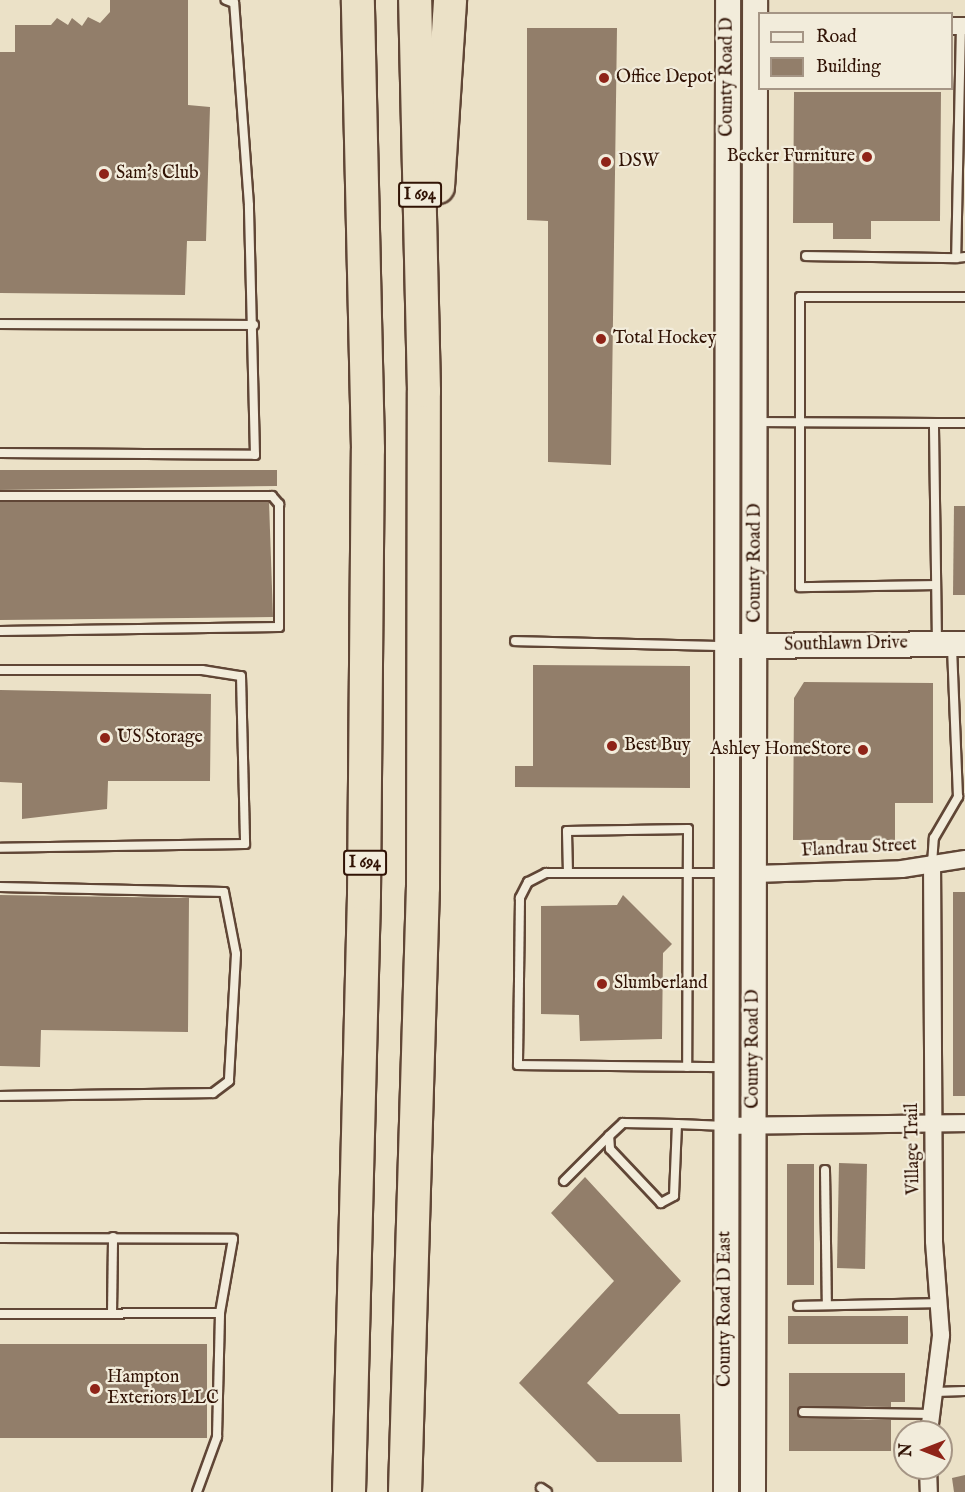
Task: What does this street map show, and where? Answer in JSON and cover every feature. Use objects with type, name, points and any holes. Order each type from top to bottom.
[{"type":"highway","points":[[339,0],[363,235]]},
{"type":"highway","name":"I 694","points":[[349,1492],[365,870],[363,235],[358,0]]},
{"type":"highway","name":"I 694","points":[[405,1492],[423,887],[424,391],[415,0]]},
{"type":"highway","points":[[424,391],[450,0]]},
{"type":"street","name":"County Road D","points":[[726,1126],[728,0]]},
{"type":"street","name":"County Road D","points":[[754,1126],[757,27],[755,0]]},
{"type":"street","points":[[728,31],[757,27]]},
{"type":"street","name":"Southlawn Drive","points":[[728,646],[951,644]]},
{"type":"street","name":"Flandrau Street","points":[[754,874],[932,864],[965,859]]},
{"type":"street","name":"Village Trail","points":[[931,1420],[935,1392],[940,1303],[933,1241],[932,864]]},
{"type":"street","points":[[726,1126],[965,1123]]},
{"type":"street","name":"County Road D East","points":[[726,1126],[726,1492]]},
{"type":"street","name":"County Road D East","points":[[753,1492],[754,1126]]},
{"type":"lane","points":[[0,453],[255,455],[254,325],[234,3],[226,0]]},
{"type":"lane","points":[[806,256],[960,257],[963,69],[959,26]]},
{"type":"lane","points":[[934,585],[800,587],[800,297],[965,297]]},
{"type":"lane","points":[[0,324],[254,325]]},
{"type":"lane","points":[[756,422],[965,423]]},
{"type":"lane","points":[[932,864],[934,838],[958,797],[951,644],[934,585],[934,423]]},
{"type":"lane","points":[[0,496],[272,496],[279,504],[279,627],[0,631]]},
{"type":"lane","points":[[515,641],[728,646]]},
{"type":"lane","points":[[0,670],[201,670],[241,676],[245,844],[0,848]]},
{"type":"lane","points":[[567,873],[567,831],[688,829],[687,1067]]},
{"type":"lane","points":[[726,1067],[518,1065],[520,898],[535,877],[567,873],[727,873]]},
{"type":"lane","points":[[0,887],[224,892],[236,954],[229,1081],[213,1093],[0,1096]]},
{"type":"lane","points":[[564,1181],[623,1123],[726,1126]]},
{"type":"lane","points":[[609,1136],[610,1149],[661,1203],[674,1196],[677,1124]]},
{"type":"lane","points":[[825,1170],[826,1305]]},
{"type":"lane","points":[[112,1313],[113,1237]]},
{"type":"lane","points":[[0,1238],[233,1239],[219,1313],[217,1437],[197,1492]]},
{"type":"lane","points":[[798,1306],[940,1303]]},
{"type":"lane","points":[[0,1314],[219,1313]]},
{"type":"lane","points":[[935,1392],[965,1391]]},
{"type":"lane","points":[[803,1412],[932,1414]]},
{"type":"building","name":"Sam's Club","points":[[110,0],[188,0],[188,105],[210,107],[206,241],[187,241],[185,295],[0,293],[0,52],[15,52],[15,25],[51,25],[57,18],[68,25],[72,18],[82,26],[88,17],[100,23],[110,12]]},
{"type":"building","points":[[527,28],[617,28],[611,465],[548,462],[548,221],[527,220]]},
{"type":"building","name":"Becker Furniture","points":[[794,92],[941,92],[940,221],[871,221],[871,239],[833,239],[833,223],[793,223]]},
{"type":"building","points":[[0,470],[277,470],[277,486],[0,490]]},
{"type":"building","points":[[0,502],[269,502],[273,617],[0,620]]},
{"type":"building","points":[[954,506],[965,506],[965,595],[953,595]]},
{"type":"building","name":"Best Buy","points":[[533,665],[690,666],[690,788],[515,787],[515,766],[533,766]]},
{"type":"building","name":"Ashley HomeStore","points":[[804,682],[933,683],[933,803],[895,803],[895,840],[793,840],[794,698]]},
{"type":"building","name":"US Storage","points":[[0,690],[211,694],[210,781],[108,781],[107,809],[22,819],[22,783],[0,782]]},
{"type":"building","points":[[953,892],[965,892],[965,1096],[953,1096]]},
{"type":"building","points":[[0,895],[189,898],[188,1032],[41,1030],[40,1067],[0,1066]]},
{"type":"building","name":"Slumberland","points":[[623,895],[672,944],[663,953],[662,1039],[580,1041],[579,1015],[541,1014],[541,906],[617,905]]},
{"type":"building","points":[[839,1163],[867,1164],[865,1269],[837,1268]]},
{"type":"building","points":[[787,1164],[814,1164],[814,1285],[787,1285]]},
{"type":"building","points":[[585,1177],[681,1281],[587,1383],[619,1414],[680,1414],[682,1462],[597,1462],[519,1383],[614,1281],[551,1213]]},
{"type":"building","points":[[788,1316],[908,1316],[908,1344],[788,1344]]},
{"type":"building","points":[[0,1344],[207,1344],[207,1438],[0,1438]]},
{"type":"building","points":[[789,1373],[905,1373],[905,1402],[891,1402],[891,1407],[803,1406],[797,1411],[803,1418],[891,1420],[891,1451],[789,1451]]},
{"type":"building","points":[[965,1475],[965,1492],[954,1492],[953,1478]]},
{"type":"place","name":"Office Depot","points":[[604,78]]},
{"type":"place","name":"Becker Furniture","points":[[867,157]]},
{"type":"place","name":"DSW","points":[[606,162]]},
{"type":"place","name":"Sam's Club","points":[[104,174]]},
{"type":"place","name":"Total Hockey","points":[[601,339]]},
{"type":"place","name":"US Storage","points":[[105,738]]},
{"type":"place","name":"Best Buy","points":[[612,746]]},
{"type":"place","name":"Ashley HomeStore","points":[[863,750]]},
{"type":"place","name":"Slumberland","points":[[602,984]]},
{"type":"place","name":"Hampton Exteriors LLC","points":[[95,1389]]}]
